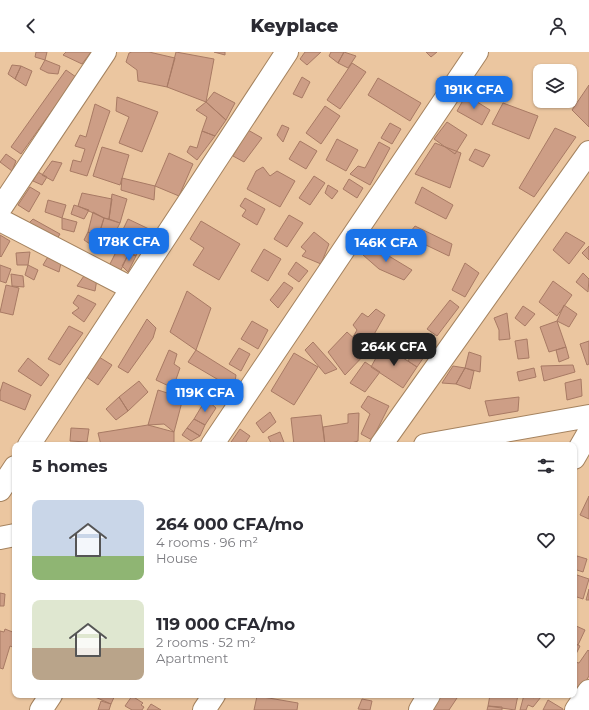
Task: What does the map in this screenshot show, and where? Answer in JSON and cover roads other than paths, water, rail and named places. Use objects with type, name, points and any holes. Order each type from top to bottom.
[{"type":"street","points":[[3,198],[105,52]]},
{"type":"street","points":[[31,442],[287,52]]},
{"type":"street","points":[[214,442],[477,52]]},
{"type":"street","points":[[383,442],[589,152]]},
{"type":"street","points":[[0,220],[131,288]]},
{"type":"street","points":[[442,442],[589,416]]},
{"type":"street","points":[[577,453],[589,432]]},
{"type":"street","points":[[0,490],[12,472]]},
{"type":"street","points":[[0,538],[12,536]]},
{"type":"street","points":[[576,710],[589,691]]},
{"type":"street","points":[[41,710],[49,698]]},
{"type":"street","points":[[204,710],[212,698]]},
{"type":"street","points":[[420,710],[427,698]]}]
